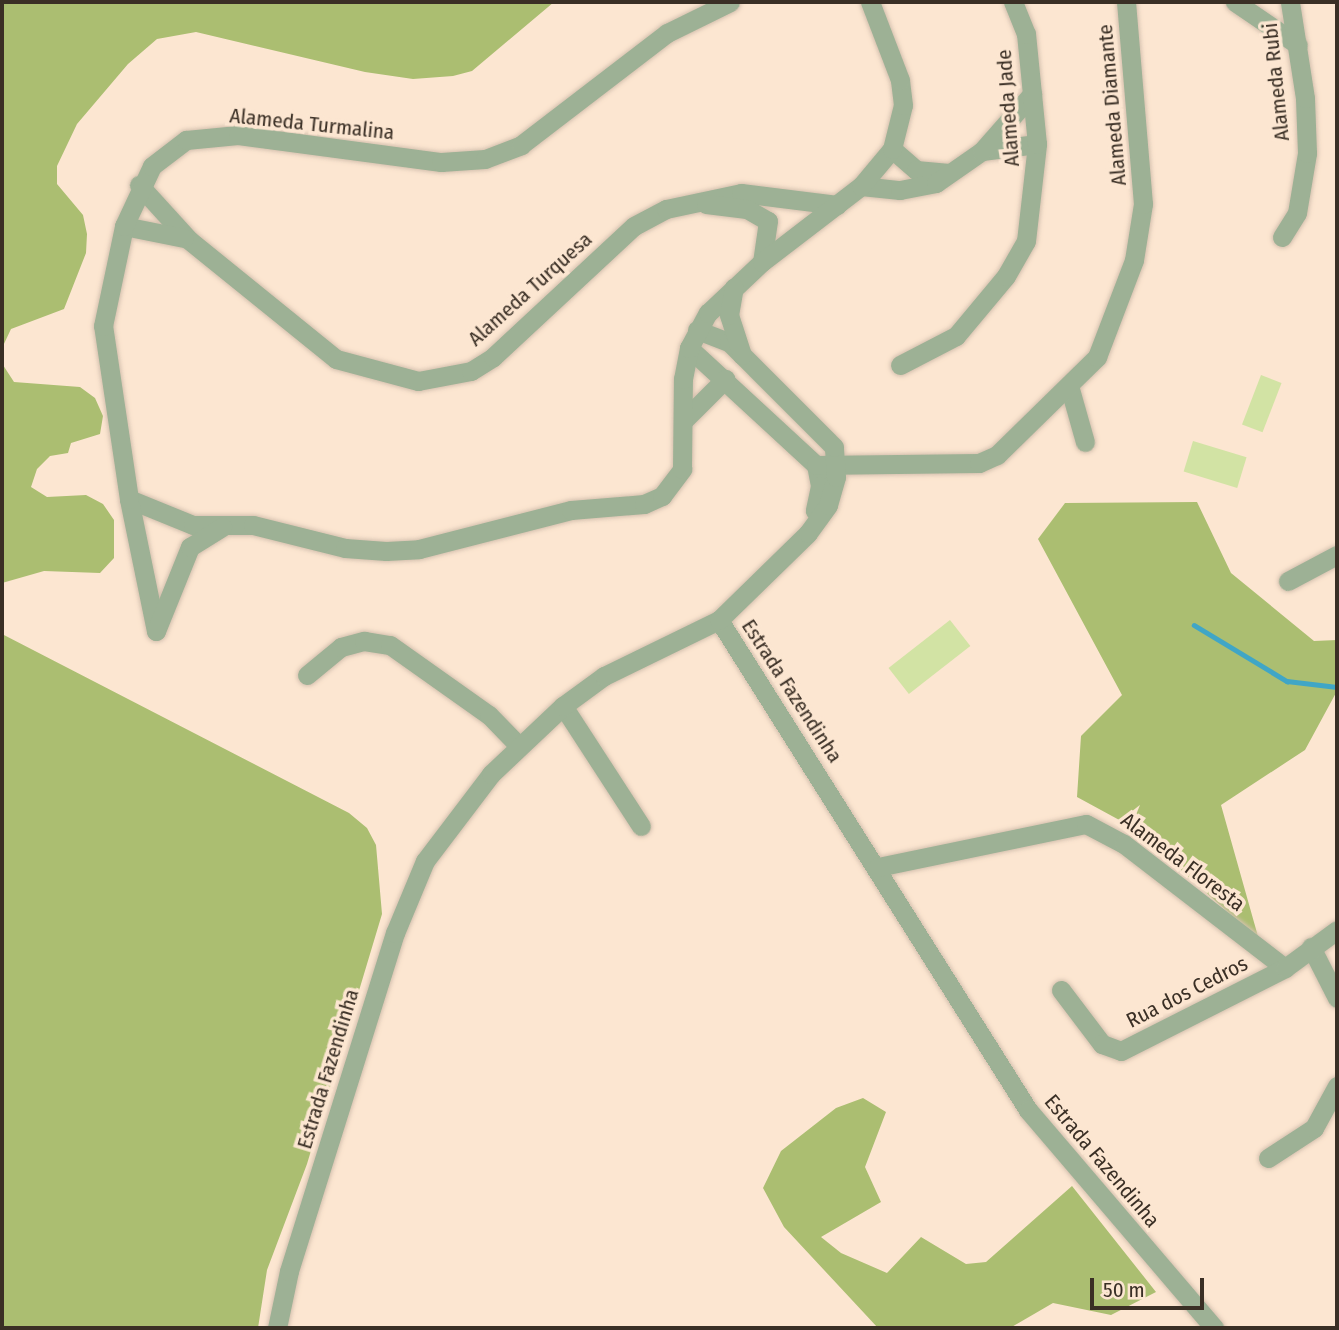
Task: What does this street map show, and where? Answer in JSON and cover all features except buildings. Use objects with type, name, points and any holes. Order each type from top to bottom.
[{"type":"street","name":"Alameda Turmalina","points":[[223,526],[190,547],[156,631],[129,499],[103,326],[124,226],[138,186],[167,151],[209,136],[239,135],[441,162],[485,159],[521,145],[667,33],[730,2]]},
{"type":"street","name":"Alameda Jade","points":[[900,365],[956,336],[1006,275],[1026,241],[1037,144],[1026,34],[1013,2]]},
{"type":"street","name":"Alameda Diamante","points":[[816,465],[979,463],[996,455],[1070,388],[1097,357],[1134,260],[1143,204],[1126,2]]},
{"type":"street","points":[[1235,2],[1298,45]]},
{"type":"street","name":"Alameda Rubi","points":[[1282,237],[1297,213],[1305,174],[1305,97],[1290,2]]},
{"type":"street","points":[[129,499],[176,522],[253,526],[345,548],[386,551],[419,549],[572,510],[644,504],[676,483],[685,448],[683,379],[693,339],[734,287],[762,262],[861,186],[892,149],[902,105],[900,80],[870,3]]},
{"type":"street","points":[[861,186],[921,187],[953,173],[982,151],[1032,94]]},
{"type":"street","points":[[982,151],[1037,144]]},
{"type":"street","points":[[892,149],[916,170],[953,173]]},
{"type":"street","name":"Alameda Turquesa","points":[[138,186],[189,240],[336,359],[418,381],[471,371],[493,357],[634,226],[684,203],[741,193],[837,205]]},
{"type":"street","points":[[684,203],[761,214],[770,234],[762,262]]},
{"type":"street","name":"Alameda Turquesa","points":[[124,226],[162,229],[189,240]]},
{"type":"street","points":[[734,287],[729,315],[742,355]]},
{"type":"street","points":[[693,339],[729,342],[757,373],[820,428],[837,463],[828,505],[808,533],[719,620]]},
{"type":"street","points":[[693,339],[732,384],[816,465],[819,494],[808,533]]},
{"type":"street","points":[[685,419],[732,384],[757,373]]},
{"type":"street","points":[[1070,388],[1085,442]]},
{"type":"street","points":[[800,447],[820,428]]},
{"type":"street","points":[[1287,581],[1337,555]]},
{"type":"street","name":"Estrada Fazendinha","points":[[277,1328],[289,1271],[404,909],[425,861],[452,823],[519,746],[562,706],[604,676],[719,620],[878,867],[1028,1110],[1214,1328]]},
{"type":"street","points":[[307,675],[341,648],[364,641],[390,645],[489,715],[519,746]]},
{"type":"street","points":[[562,706],[641,826]]},
{"type":"street","name":"Alameda Floresta","points":[[878,867],[1086,824],[1124,844],[1285,968]]},
{"type":"street","name":"Rua dos Cedros","points":[[1061,990],[1102,1044],[1121,1051],[1285,968],[1337,930]]},
{"type":"street","points":[[1311,947],[1337,998]]},
{"type":"street","points":[[1268,1158],[1314,1128],[1337,1086]]},
{"type":"green space","points":[[2,2],[554,2],[472,71],[453,76],[413,79],[365,72],[196,32],[157,39],[128,64],[77,124],[57,166],[57,184],[83,215],[87,234],[86,253],[64,309],[11,329],[3,346],[3,365],[14,382],[80,387],[95,398],[103,416],[100,434],[71,443],[68,453],[50,456],[37,469],[31,487],[47,497],[86,495],[103,504],[114,520],[114,558],[100,573],[44,571],[2,583]]},
{"type":"green space","points":[[1261,375],[1282,383],[1263,432],[1242,424]]},
{"type":"green space","points":[[1193,441],[1247,457],[1237,488],[1184,472]]},
{"type":"green space","points":[[1197,502],[1231,573],[1314,641],[1337,640],[1337,691],[1305,750],[1221,805],[1259,940],[1134,828],[1077,797],[1081,736],[1122,695],[1038,539],[1065,503]]},
{"type":"green space","points":[[950,620],[970,646],[909,694],[889,668]]},
{"type":"green space","points":[[2,634],[349,813],[367,828],[376,845],[382,914],[307,1164],[267,1270],[258,1328],[2,1328]]},
{"type":"green space","points":[[863,1098],[886,1112],[865,1167],[881,1202],[821,1237],[841,1253],[887,1273],[921,1237],[966,1264],[986,1262],[1072,1186],[1156,1292],[1111,1315],[1053,1303],[1010,1328],[878,1328],[784,1227],[763,1188],[781,1151],[836,1108]]},
{"type":"waterway","points":[[1194,625],[1287,681],[1337,687]]}]
